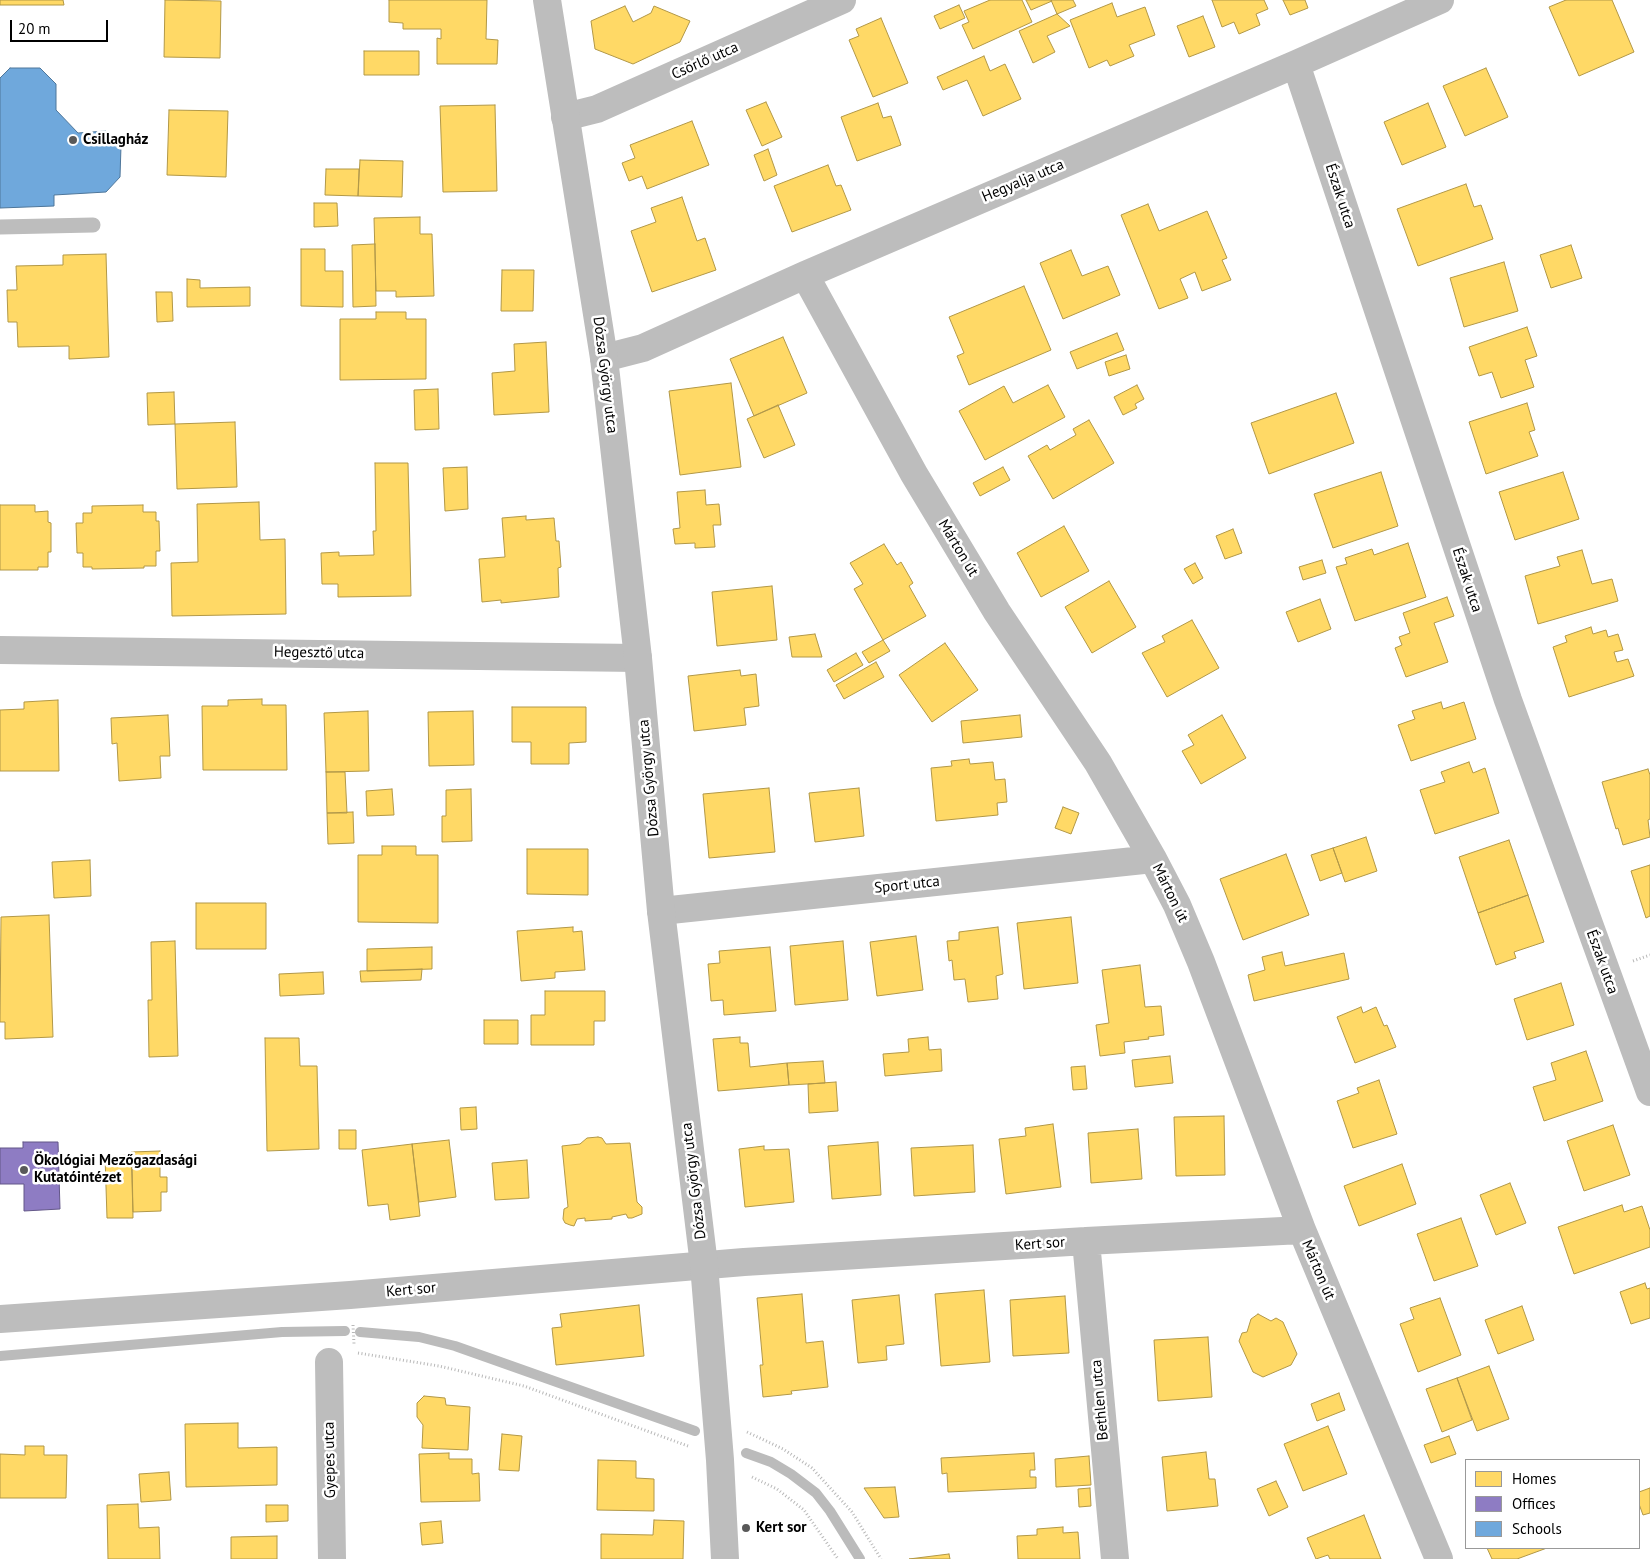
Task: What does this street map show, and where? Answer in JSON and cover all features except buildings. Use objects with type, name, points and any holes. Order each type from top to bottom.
[{"type":"street","name":"Dózsa György utca","points":[[547,0],[604,358],[638,658],[661,911],[704,1265],[720,1460],[725,1559]]},
{"type":"street","name":"Csörlő utca","points":[[565,117],[597,109],[842,0]]},
{"type":"street","name":"Hegyalja utca","points":[[604,358],[643,348],[805,275],[1296,64],[1440,0]]},
{"type":"street","name":"Észak utca","points":[[1296,64],[1505,691],[1650,1092]]},
{"type":"street","name":"Márton út","points":[[805,275],[914,474],[997,612],[1098,762],[1153,858],[1177,905],[1201,962],[1302,1230],[1439,1559]]},
{"type":"street","name":"Hegesztő utca","points":[[0,650],[638,658]]},
{"type":"street","name":"Sport utca","points":[[661,911],[688,910],[1153,858]]},
{"type":"street","name":"Kert sor","points":[[0,1319],[360,1294],[704,1265],[1086,1241],[1302,1230]]},
{"type":"street","name":"Bethlen utca","points":[[1086,1241],[1114,1559]]},
{"type":"street","name":"Gyepes utca","points":[[329,1362],[332,1559]]},
{"type":"lane","points":[[0,227],[93,225]]},
{"type":"path","points":[[1626,963],[1650,955]]},
{"type":"path","points":[[352,1318],[355,1352],[439,1366],[524,1386],[700,1450],[777,1489],[804,1510],[838,1559]]},
{"type":"path","points":[[716,1421],[755,1434],[812,1468],[852,1512],[881,1559]]},
{"type":"waterway","points":[[0,1356],[282,1332],[345,1331]]},
{"type":"waterway","points":[[360,1332],[419,1337],[455,1346],[695,1431]]},
{"type":"waterway","points":[[746,1453],[771,1462],[816,1493],[830,1511],[860,1559]]},
{"type":"place","name":"Csillagház","points":[[73,140]]},
{"type":"place","name":"Ökológiai Mezőgazdasági Kutatóintézet","points":[[24,1170]]},
{"type":"place","name":"Kert sor","points":[[746,1528]]}]
